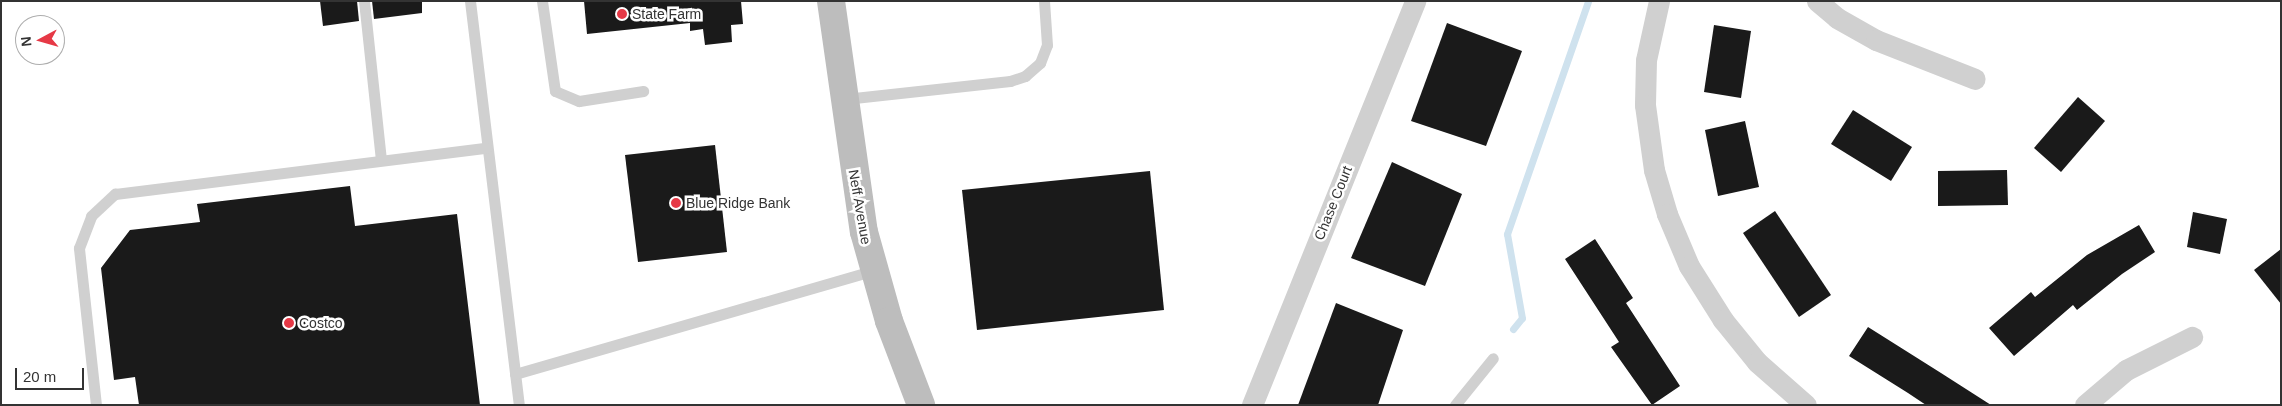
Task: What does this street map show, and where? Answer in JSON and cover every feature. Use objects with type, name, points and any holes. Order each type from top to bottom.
[{"type":"main road","name":"Neff Avenue","points":[[831,1],[859,206],[873,271],[921,405]]},
{"type":"street","name":"Chase Court","points":[[1252,405],[1414,1]]},
{"type":"street","points":[[1659,1],[1646,60],[1645,105],[1654,170],[1667,214],[1689,266],[1723,320],[1757,362],[1806,405]]},
{"type":"street","points":[[1817,1],[1876,40],[1975,79]]},
{"type":"street","points":[[2085,405],[2126,370],[2192,337]]},
{"type":"lane","points":[[364,1],[380,160]]},
{"type":"lane","points":[[464,1],[472,27]]},
{"type":"lane","points":[[470,1],[486,148],[519,405]]},
{"type":"lane","points":[[542,1],[555,91],[579,101],[643,91]]},
{"type":"lane","points":[[844,100],[1010,81],[1025,76],[1040,63],[1047,46],[1044,1]]},
{"type":"lane","points":[[96,405],[79,248],[87,222],[104,202],[121,192],[486,148]]},
{"type":"lane","points":[[515,374],[873,271]]},
{"type":"lane","points":[[1455,405],[1494,358]]},
{"type":"building","points":[[320,1],[357,1],[359,21],[323,26]]},
{"type":"building","points":[[372,1],[422,1],[422,13],[374,19]]},
{"type":"building","points":[[584,1],[741,1],[743,24],[731,25],[732,42],[705,45],[703,29],[690,31],[690,23],[587,34]]},
{"type":"building","points":[[1447,23],[1522,51],[1486,146],[1411,121]]},
{"type":"building","points":[[1714,25],[1751,31],[1741,98],[1704,92]]},
{"type":"building","points":[[2078,97],[2105,121],[2061,172],[2034,148]]},
{"type":"building","points":[[1853,110],[1912,147],[1891,181],[1831,144]]},
{"type":"building","points":[[1745,121],[1759,187],[1718,196],[1705,130]]},
{"type":"building","name":"Blue Ridge Bank","points":[[715,145],[727,252],[638,262],[625,155]]},
{"type":"building","points":[[1392,162],[1462,194],[1425,286],[1351,258]]},
{"type":"building","points":[[2007,170],[2008,205],[1938,206],[1938,171]]},
{"type":"building","points":[[1150,171],[1164,310],[977,330],[962,190]]},
{"type":"building","name":"Costco","points":[[350,186],[355,226],[457,214],[480,405],[139,405],[135,377],[114,380],[101,268],[130,230],[200,222],[197,204]]},
{"type":"building","points":[[1775,211],[1831,295],[1799,317],[1743,233]]},
{"type":"building","points":[[2193,212],[2227,219],[2220,254],[2187,247]]},
{"type":"building","points":[[2139,225],[2155,252],[2122,274],[2077,310],[2073,305],[2014,356],[1989,328],[2031,292],[2035,297],[2087,255]]},
{"type":"building","points":[[1595,239],[1633,298],[1626,303],[1680,386],[1652,405],[1611,347],[1619,342],[1565,259]]},
{"type":"building","points":[[2281,249],[2281,304],[2254,270]]},
{"type":"building","points":[[1336,303],[1403,330],[1378,405],[1298,405]]},
{"type":"building","points":[[1868,327],[1991,405],[1926,405],[1849,356]]},
{"type":"waterway","points":[[1513,329],[1522,318],[1507,234],[1588,1]]},
{"type":"place","name":"State Farm","points":[[622,14]]},
{"type":"place","name":"Blue Ridge Bank","points":[[676,203]]},
{"type":"place","name":"Costco","points":[[289,323]]}]
